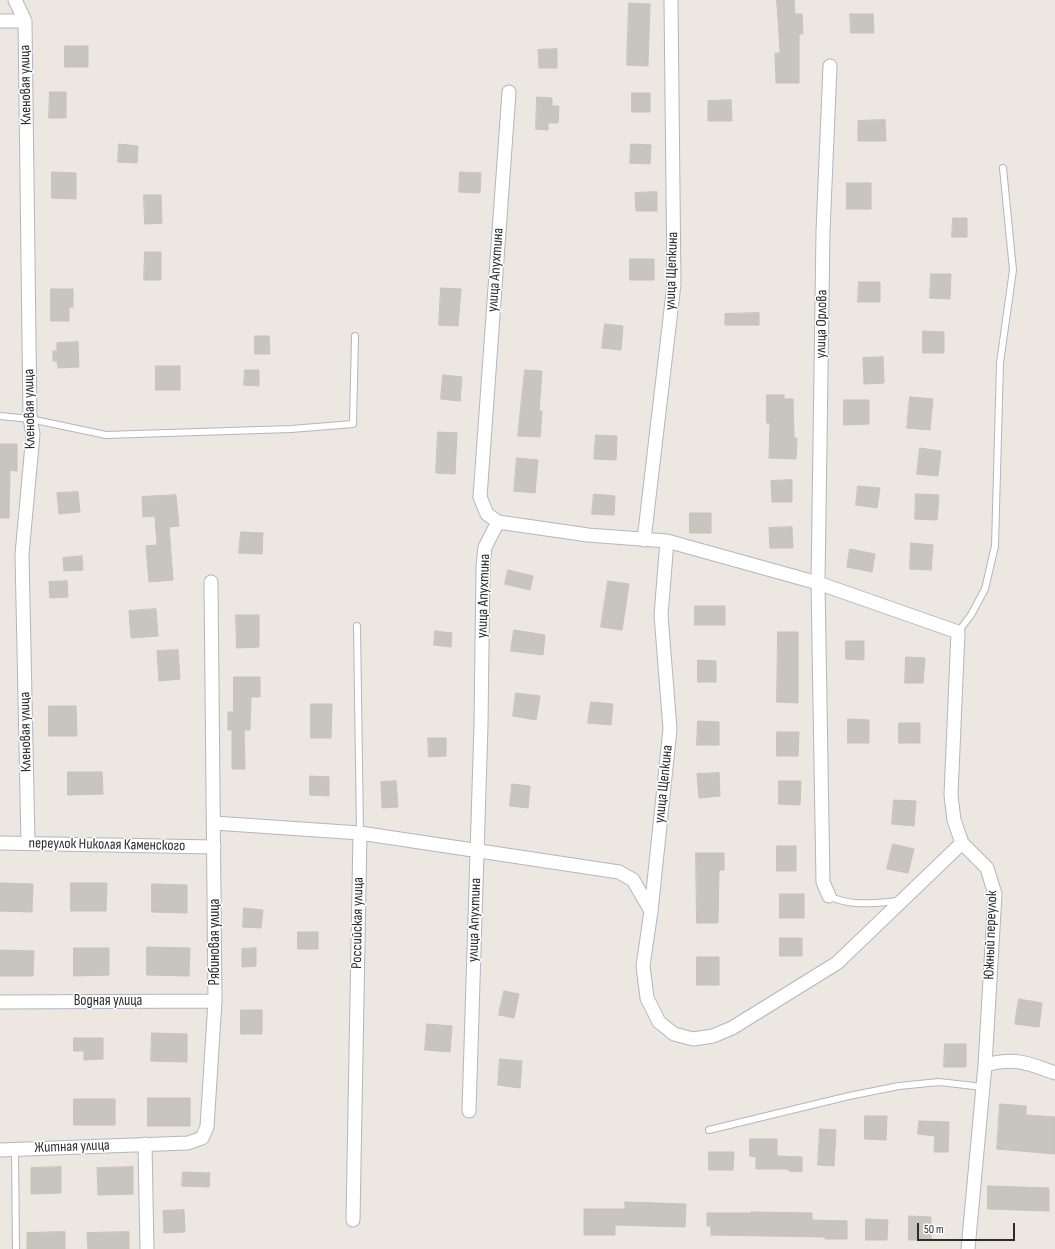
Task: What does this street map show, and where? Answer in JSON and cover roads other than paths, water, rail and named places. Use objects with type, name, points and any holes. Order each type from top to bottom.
[{"type":"street","name":"Кленовая улица","points":[[15,0],[25,21],[30,419],[33,434],[22,554],[28,843]]},
{"type":"street","name":"улица Щепкина","points":[[644,540],[674,284],[671,0]]},
{"type":"street","points":[[0,21],[25,21]]},
{"type":"street","name":"улица Орлова","points":[[829,896],[823,882],[818,583],[823,231],[830,66]]},
{"type":"street","name":"улица Апухтина","points":[[469,1111],[484,566],[485,547],[498,522],[487,514],[480,497],[509,92]]},
{"type":"street","points":[[498,522],[588,535],[667,541],[818,583],[958,632]]},
{"type":"street","name":"улица Щепкина","points":[[667,541],[661,615],[670,729],[651,911],[643,966],[647,998],[659,1022],[674,1034],[693,1039],[713,1036],[732,1028],[837,963],[902,901]]},
{"type":"street","name":"Рябиновая улица","points":[[145,1144],[188,1143],[202,1138],[207,1127],[216,1001],[211,582]]},
{"type":"street","name":"Южный переулок","points":[[958,632],[951,795],[954,820],[962,842],[987,868],[994,894],[985,1065],[968,1249]]},
{"type":"street","points":[[214,823],[360,833],[619,872],[634,880],[651,911]]},
{"type":"street","name":"Российская улица","points":[[353,1220],[360,833]]},
{"type":"street","points":[[902,901],[962,842]]},
{"type":"street","name":"переулок Николая Каменского","points":[[0,843],[214,847]]},
{"type":"street","name":"Водная улица","points":[[0,1002],[216,1001]]},
{"type":"street","points":[[985,1065],[1001,1061],[1019,1060],[1055,1073]]},
{"type":"street","points":[[145,1144],[147,1249]]},
{"type":"street","name":"Житная улица","points":[[0,1150],[145,1144]]},
{"type":"lane","points":[[958,632],[971,615],[985,589],[995,546],[1000,363],[1013,270],[1004,168]]},
{"type":"lane","points":[[0,416],[30,419],[106,435],[290,429],[353,424],[355,336]]},
{"type":"lane","name":"Российская улица","points":[[357,626],[360,833]]},
{"type":"lane","points":[[829,896],[851,903],[902,901]]},
{"type":"lane","points":[[709,1130],[849,1096],[899,1086],[939,1082],[983,1087]]},
{"type":"lane","points":[[15,1149],[16,1249]]}]
